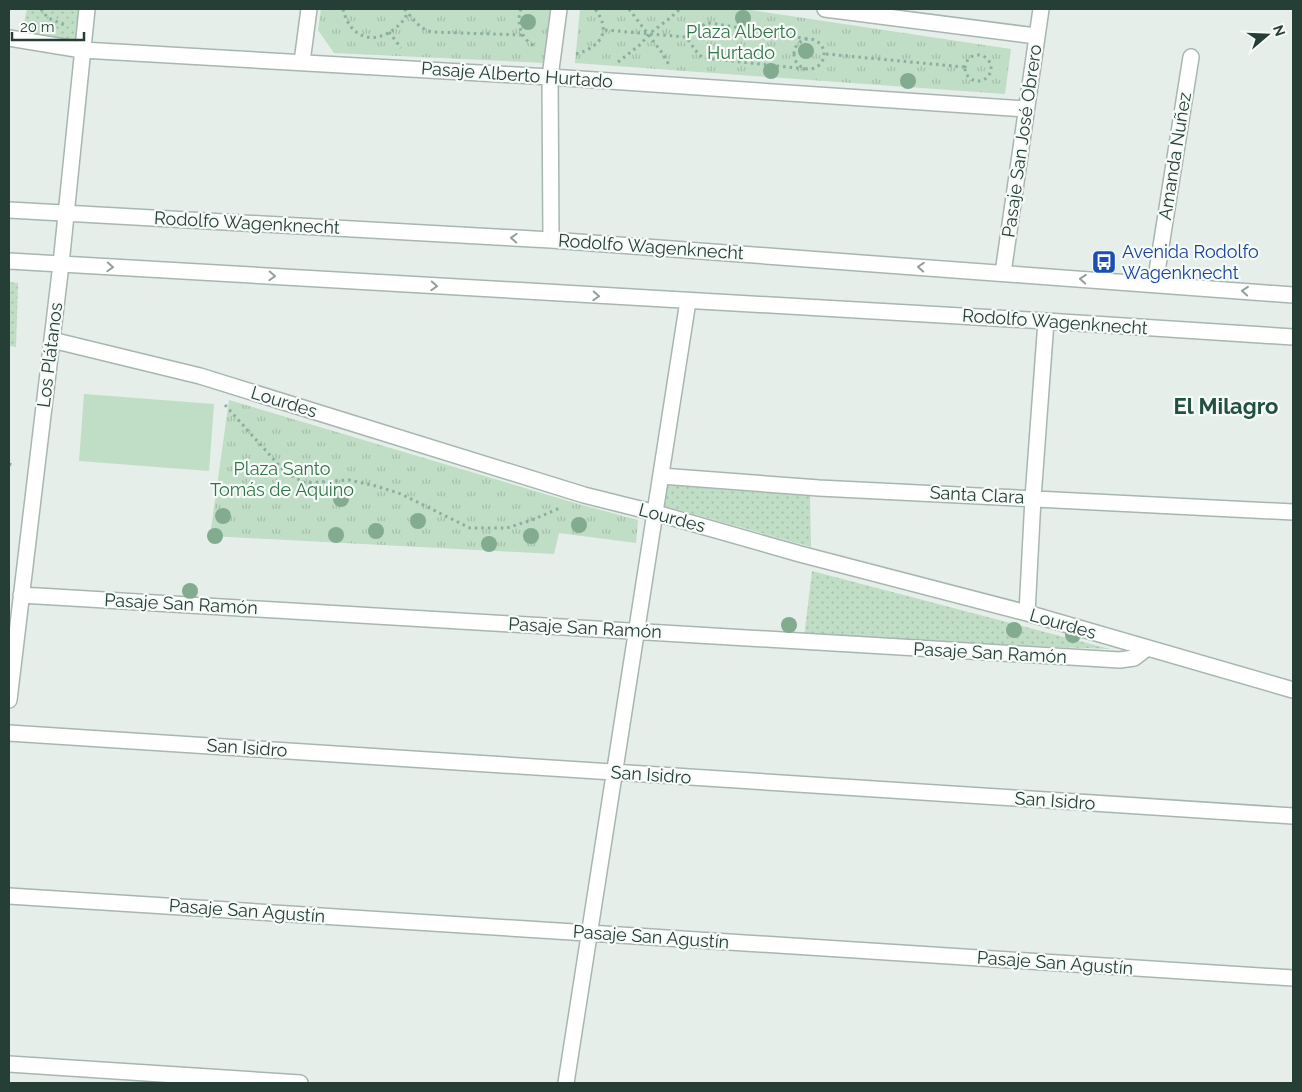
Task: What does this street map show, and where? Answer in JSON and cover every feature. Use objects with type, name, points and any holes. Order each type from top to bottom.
[{"type":"street","name":"Los Plátanos","points":[[9,700],[21,595],[16,576],[52,340],[67,213],[87,9]]},
{"type":"street","points":[[302,62],[309,9]]},
{"type":"street","points":[[551,240],[550,77],[559,9]]},
{"type":"street","points":[[825,9],[1036,36]]},
{"type":"street","name":"Pasaje San José Obrero","points":[[1003,273],[1041,9]]},
{"type":"street","name":"Pasaje Alberto Hurtado","points":[[9,38],[82,50],[550,77],[1026,109]]},
{"type":"street","name":"Amanda Nuñez","points":[[1155,284],[1191,57]]},
{"type":"street","name":"Rodolfo Wagenknecht","points":[[9,210],[551,240],[1293,295]]},
{"type":"street","name":"Rodolfo Wagenknecht","points":[[9,261],[1046,321],[1293,338]]},
{"type":"street","points":[[566,1083],[688,301]]},
{"type":"street","points":[[1027,613],[1046,321]]},
{"type":"street","name":"Lourdes","points":[[52,340],[200,376],[584,495],[1027,613],[1293,690]]},
{"type":"street","name":"Santa Clara","points":[[661,476],[819,488],[1293,512]]},
{"type":"street","name":"Pasaje San Ramón","points":[[21,595],[1120,660],[1134,658],[1146,649]]},
{"type":"street","name":"San Isidro","points":[[9,733],[1293,816]]},
{"type":"street","name":"Pasaje San Agustín","points":[[9,896],[1293,978]]},
{"type":"street","points":[[9,1064],[300,1083]]},
{"type":"path","points":[[41,9],[48,18],[66,26],[85,29]]},
{"type":"path","points":[[343,9],[346,20],[355,31],[367,38],[383,36],[398,28],[406,17],[405,9]]},
{"type":"path","points":[[405,9],[419,26],[432,32],[522,35]]},
{"type":"path","points":[[521,9],[519,24],[522,35],[532,45],[542,48]]},
{"type":"path","points":[[576,54],[585,52],[594,46],[605,30],[603,21],[596,9]]},
{"type":"path","points":[[629,9],[663,54],[671,70]]},
{"type":"path","points":[[612,66],[641,44],[648,34],[680,9]]},
{"type":"path","points":[[605,30],[686,37],[705,24],[710,23],[816,41],[822,46],[826,54],[824,62],[810,70],[705,58],[699,55],[686,37]]},
{"type":"path","points":[[389,32],[403,50]]},
{"type":"path","points":[[805,69],[800,67],[794,59],[794,50],[800,42],[808,39]]},
{"type":"path","points":[[826,54],[964,67]]},
{"type":"path","points":[[981,55],[986,57],[991,64],[991,73],[988,79],[983,82],[976,82],[970,79],[964,67],[967,60],[973,56],[981,55]]},
{"type":"path","points":[[222,402],[285,472],[305,482],[349,480],[376,486],[401,494],[470,528],[507,528],[553,512],[584,495]]},
{"type":"path","points":[[9,464],[15,466]]},
{"type":"green space","points":[[27,9],[87,9],[82,50],[20,40]]},
{"type":"green space","points":[[321,9],[551,9],[546,63],[334,53],[318,30]]},
{"type":"green space","name":"Plaza Alberto Hurtado","points":[[580,9],[744,9],[1011,49],[1005,94],[575,63]]},
{"type":"green space","points":[[9,282],[18,283],[16,347],[9,346]]},
{"type":"green space","points":[[84,394],[214,404],[209,471],[79,461]]},
{"type":"green space","name":"Plaza Santo Tomás de Aquino","points":[[229,400],[638,520],[636,543],[559,533],[554,554],[210,536]]},
{"type":"green space","points":[[666,485],[810,496],[811,547],[661,505]]},
{"type":"green space","points":[[812,571],[1110,649],[804,638]]},
{"type":"place","name":"Avenida Rodolfo Wagenknecht","points":[[1104,262]]},
{"type":"district","name":"El Milagro","points":[[1226,406]]}]
